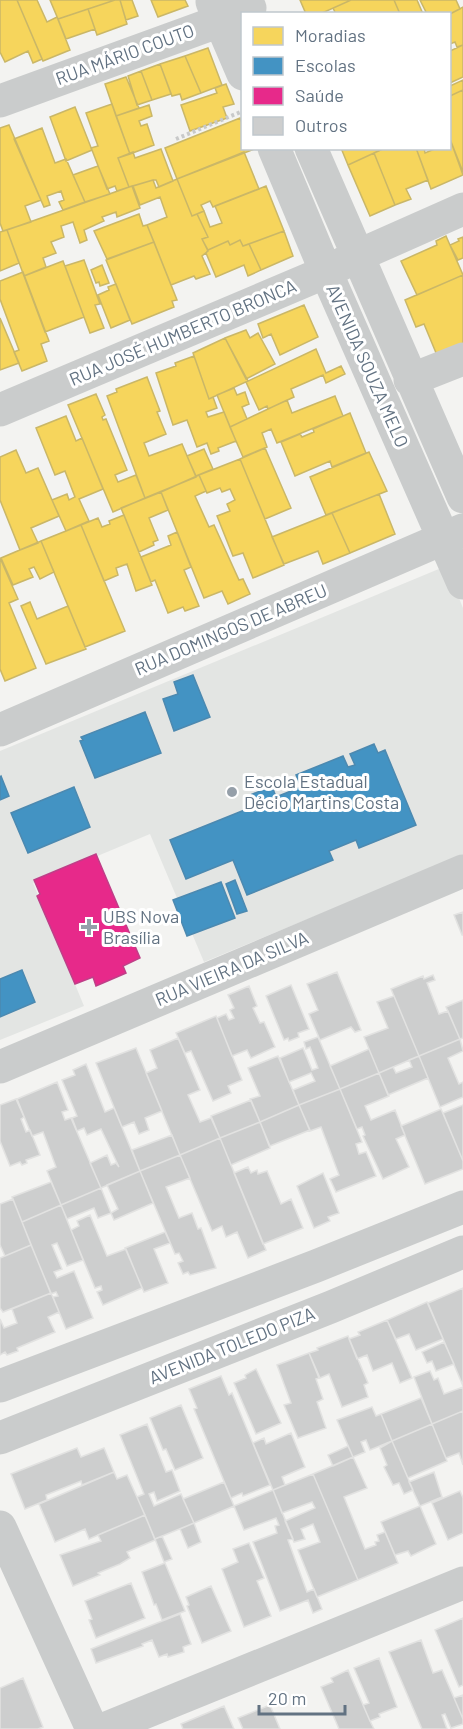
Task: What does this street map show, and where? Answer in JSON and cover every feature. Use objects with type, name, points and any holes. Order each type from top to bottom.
[{"type":"street","name":"RUA MÁRIO COUTO","points":[[3,90],[216,10],[250,7]]},
{"type":"street","points":[[216,10],[241,69]]},
{"type":"street","name":"AVENIDA SOUZA MELO","points":[[275,150],[326,272],[453,534],[463,583]]},
{"type":"street","name":"AVENIDA SOUZA MELO","points":[[312,150],[410,380],[463,497]]},
{"type":"street","name":"RUA JOSÉ HUMBERTO BRONCA","points":[[0,410],[326,272],[463,209]]},
{"type":"street","points":[[410,380],[463,359]]},
{"type":"street","name":"RUA DOMINGOS DE ABREU","points":[[0,730],[453,534]]},
{"type":"street","name":"RUA VIEIRA DA SILVA","points":[[0,1067],[463,871]]},
{"type":"street","points":[[0,1386],[316,1266],[463,1207]]},
{"type":"street","name":"AVENIDA TOLEDO PIZA","points":[[0,1438],[331,1307],[463,1252]]},
{"type":"street","points":[[316,1266],[331,1307]]},
{"type":"street","points":[[0,1527],[92,1729]]},
{"type":"street","points":[[104,1729],[463,1583]]},
{"type":"path","points":[[176,139],[241,112]]},
{"type":"shaded area","name":"Escola Estadual Décio Martins Costa","points":[[446,566],[463,608],[463,855],[204,962],[150,834],[33,883],[84,1006],[0,1040],[0,751]]},
{"type":"building: Moradias","points":[[0,0],[17,0],[42,59],[33,63],[28,51],[5,62],[0,52]]},
{"type":"building: Moradias","points":[[17,0],[37,0],[47,22],[57,17],[70,50],[43,61]]},
{"type":"building: Moradias","points":[[50,0],[115,0],[58,19]]},
{"type":"building: Moradias","points":[[120,0],[127,24],[97,35],[88,9]]},
{"type":"building: Moradias","points":[[120,0],[132,0],[138,16],[126,20]]},
{"type":"building: Moradias","points":[[151,0],[185,0],[188,6],[158,17]]},
{"type":"building: Moradias","points":[[300,0],[351,0],[324,12],[305,12]]},
{"type":"building: Moradias","points":[[351,0],[394,0],[399,12],[335,12],[333,8]]},
{"type":"building: Moradias","points":[[394,0],[417,0],[422,12],[399,12]]},
{"type":"building: Moradias","points":[[420,0],[456,0],[460,9],[451,14],[426,12]]},
{"type":"building: Moradias","points":[[463,7],[463,45],[457,47],[455,42],[451,44],[451,13]]},
{"type":"building: Moradias","points":[[88,9],[95,29],[66,39],[58,19]]},
{"type":"building: Moradias","points":[[463,45],[463,77],[451,83],[451,51]]},
{"type":"building: Moradias","points":[[208,48],[222,85],[201,93],[185,56]]},
{"type":"building: Moradias","points":[[185,56],[201,93],[182,100],[180,94],[172,96],[160,64]]},
{"type":"building: Moradias","points":[[160,64],[171,94],[152,100],[141,71]]},
{"type":"building: Moradias","points":[[141,71],[152,100],[137,105],[128,76]]},
{"type":"building: Moradias","points":[[126,77],[139,108],[116,116],[105,84]]},
{"type":"building: Moradias","points":[[463,80],[463,90],[451,96],[451,86]]},
{"type":"building: Moradias","points":[[226,84],[234,104],[223,107],[227,118],[190,131],[181,105],[217,93],[215,88]]},
{"type":"building: Moradias","points":[[463,90],[463,172],[451,142],[451,96]]},
{"type":"building: Moradias","points":[[112,104],[130,154],[118,158],[129,187],[117,191],[115,186],[107,189],[91,148],[98,146],[86,113]]},
{"type":"building: Moradias","points":[[149,105],[152,116],[139,121],[141,126],[147,124],[154,145],[130,154],[116,116]]},
{"type":"building: Moradias","points":[[75,107],[92,150],[66,161],[50,117]]},
{"type":"building: Moradias","points":[[240,118],[241,150],[252,150],[177,179],[165,148]]},
{"type":"building: Moradias","points":[[9,125],[41,200],[25,206],[31,222],[3,231],[0,223],[0,128]]},
{"type":"building: Moradias","points":[[42,128],[55,163],[66,159],[85,202],[63,210],[59,202],[64,200],[61,191],[47,196],[50,205],[44,207],[14,139]]},
{"type":"building: Moradias","points":[[451,142],[463,175],[431,189],[417,150],[424,150],[425,153],[432,150],[451,150]]},
{"type":"building: Moradias","points":[[161,149],[173,181],[159,187],[156,180],[153,180],[129,187],[118,158],[133,152],[135,158]]},
{"type":"building: Moradias","points":[[342,150],[381,150],[348,165]]},
{"type":"building: Moradias","points":[[381,150],[417,150],[428,180],[406,189],[411,199],[395,205],[374,153]]},
{"type":"building: Moradias","points":[[244,152],[259,189],[213,207],[210,201],[201,205],[204,211],[192,216],[177,179]]},
{"type":"building: Moradias","points":[[374,153],[395,205],[370,216],[348,165]]},
{"type":"building: Moradias","points":[[98,166],[110,194],[85,202],[73,175]]},
{"type":"building: Moradias","points":[[177,179],[192,216],[197,214],[208,237],[202,239],[208,251],[202,256],[210,274],[196,279],[194,276],[171,285],[147,225],[167,217],[160,197],[140,205],[133,186],[153,180],[156,188]]},
{"type":"building: Moradias","points":[[132,186],[140,208],[117,217],[116,212],[102,217],[104,221],[84,230],[87,240],[80,243],[73,222],[61,226],[64,237],[51,242],[56,253],[43,258],[46,267],[24,276],[7,230]]},
{"type":"building: Moradias","points":[[266,186],[284,231],[243,246],[240,240],[230,245],[228,241],[208,250],[202,239],[208,237],[197,214],[204,211],[210,227],[222,223],[215,206]]},
{"type":"building: Moradias","points":[[139,214],[143,226],[147,225],[154,242],[107,259],[94,231]]},
{"type":"building: Moradias","points":[[7,230],[19,263],[0,271],[0,232]]},
{"type":"building: Moradias","points":[[284,231],[293,256],[261,270],[249,244]]},
{"type":"building: Moradias","points":[[446,236],[463,275],[417,295],[401,261],[437,245],[436,241]]},
{"type":"building: Moradias","points":[[463,237],[463,258],[458,260],[450,245]]},
{"type":"building: Moradias","points":[[240,240],[243,246],[249,244],[261,270],[248,276],[244,265],[216,277],[206,253],[228,241],[230,245]]},
{"type":"building: Moradias","points":[[154,242],[177,300],[172,301],[174,307],[132,324],[106,260]]},
{"type":"building: Moradias","points":[[84,260],[100,304],[95,305],[104,328],[90,333],[65,266]]},
{"type":"building: Moradias","points":[[63,261],[84,317],[45,332],[24,276]]},
{"type":"building: Moradias","points":[[102,265],[109,283],[100,286],[99,282],[96,283],[91,270]]},
{"type":"building: Moradias","points":[[23,272],[49,341],[41,344],[47,361],[22,371],[14,352],[19,350],[0,299],[0,281]]},
{"type":"building: Moradias","points":[[463,275],[463,351],[439,360],[424,324],[416,327],[405,300]]},
{"type":"building: Moradias","points":[[116,284],[130,320],[111,328],[98,295]]},
{"type":"building: Moradias","points":[[304,305],[318,337],[280,355],[271,334],[263,338],[258,324]]},
{"type":"building: Moradias","points":[[0,318],[19,363],[0,370]]},
{"type":"building: Moradias","points":[[246,330],[250,338],[258,333],[275,364],[246,379],[225,338]]},
{"type":"building: Moradias","points":[[225,338],[248,381],[209,399],[193,353]]},
{"type":"building: Moradias","points":[[316,349],[326,373],[341,366],[345,374],[326,383],[323,375],[291,389],[294,397],[268,409],[267,406],[259,410],[246,382]]},
{"type":"building: Moradias","points":[[194,356],[209,399],[213,397],[217,408],[206,412],[208,417],[224,412],[236,441],[218,448],[219,451],[211,454],[207,443],[197,447],[187,420],[173,425],[156,373]]},
{"type":"building: Moradias","points":[[147,377],[166,434],[144,443],[149,456],[182,444],[196,477],[145,498],[107,396],[117,392],[116,389]]},
{"type":"building: Moradias","points":[[234,388],[237,395],[245,392],[249,404],[242,407],[247,419],[230,427],[217,395]]},
{"type":"building: Moradias","points":[[96,394],[105,415],[102,417],[103,420],[106,419],[127,470],[115,475],[118,482],[136,475],[145,498],[113,512],[68,405]]},
{"type":"building: Moradias","points":[[335,396],[343,416],[277,443],[271,429],[262,433],[267,447],[243,457],[230,427],[287,400],[292,413]]},
{"type":"building: Moradias","points":[[350,413],[366,453],[332,467],[330,461],[295,476],[281,442],[300,434],[302,437],[314,432],[313,429]]},
{"type":"building: Moradias","points":[[66,416],[76,441],[82,438],[103,489],[79,499],[89,521],[66,531],[52,500],[67,494],[69,500],[75,497],[65,471],[55,475],[36,428]]},
{"type":"building: Moradias","points":[[265,448],[291,508],[265,519],[240,459]]},
{"type":"building: Moradias","points":[[204,449],[213,469],[196,476],[187,456]]},
{"type":"building: Moradias","points":[[16,450],[26,473],[38,468],[59,516],[31,528],[38,543],[20,550],[0,500],[0,457]]},
{"type":"building: Moradias","points":[[369,452],[387,491],[326,515],[310,477]]},
{"type":"building: Moradias","points":[[240,459],[284,565],[253,578],[243,553],[233,556],[217,516],[230,511],[227,504],[235,500],[230,489],[222,492],[220,488],[207,493],[199,475]]},
{"type":"building: Moradias","points":[[199,475],[206,491],[195,496],[209,527],[214,525],[239,580],[243,579],[250,594],[228,604],[222,591],[204,598],[161,492]]},
{"type":"building: Moradias","points":[[161,492],[168,510],[149,518],[158,540],[153,542],[154,545],[139,552],[121,508]]},
{"type":"building: Moradias","points":[[379,494],[395,534],[350,553],[332,513]]},
{"type":"building: Moradias","points":[[332,513],[350,553],[323,564],[318,551],[284,564],[272,537]]},
{"type":"building: Moradias","points":[[124,515],[152,585],[136,591],[127,564],[116,568],[118,575],[104,581],[81,525],[98,518],[102,527],[110,524],[109,521]]},
{"type":"building: Moradias","points":[[81,525],[125,631],[85,647],[41,541]]},
{"type":"building: Moradias","points":[[177,532],[191,567],[184,570],[199,606],[185,611],[183,607],[168,613],[155,580],[151,582],[141,557],[171,545],[168,536]]},
{"type":"building: Moradias","points":[[41,541],[54,572],[40,579],[34,567],[29,569],[33,577],[13,585],[1,558]]},
{"type":"building: Moradias","points":[[0,558],[18,599],[9,603],[36,668],[5,681],[0,669]]},
{"type":"building: Moradias","points":[[30,602],[37,619],[68,606],[86,649],[46,664],[21,606]]},
{"type":"building: Escolas","points":[[193,675],[210,717],[174,731],[163,699],[178,694],[174,682]]},
{"type":"building: Escolas","points":[[145,712],[161,753],[95,778],[80,741],[83,740],[81,737]]},
{"type":"building: Escolas","points":[[374,744],[378,753],[385,750],[416,825],[359,848],[356,840],[329,851],[333,860],[247,895],[233,860],[186,879],[170,840],[252,807],[248,796],[272,786],[276,797],[301,787],[296,775],[343,756],[348,767],[355,765],[350,754]]},
{"type":"building: Escolas","points":[[0,777],[9,796],[0,800]]},
{"type":"building: Escolas","points":[[74,787],[90,827],[28,853],[11,813]]},
{"type":"building: Escolas","points":[[235,880],[247,911],[237,914],[226,884]]},
{"type":"building: Escolas","points":[[221,882],[235,918],[187,936],[173,900]]},
{"type":"building: Escolas","points":[[22,970],[35,1002],[0,1017],[0,979]]},
{"type":"building: Saúde","name":"UBS Nova Brasília","points":[[96,854],[140,958],[123,966],[126,973],[96,986],[93,977],[75,984],[37,896],[40,894],[34,880]]},
{"type":"building: Outros","points":[[463,912],[463,935],[462,935],[454,915]]},
{"type":"building: Outros","points":[[337,972],[361,1030],[355,1032],[351,1027],[320,1040],[309,1014],[318,1010],[307,984]]},
{"type":"building: Outros","points":[[433,975],[435,980],[427,983],[439,1014],[448,1011],[460,1039],[419,1056],[391,989],[423,976],[424,979]]},
{"type":"building: Outros","points":[[291,985],[309,1029],[298,1033],[299,1037],[289,1041],[288,1038],[284,1040],[266,996]]},
{"type":"building: Outros","points":[[249,986],[257,1006],[253,1008],[260,1023],[264,1022],[275,1047],[251,1058],[247,1050],[232,1056],[217,1018],[226,1014],[229,1020],[234,1018],[230,1010],[234,1008],[228,995]]},
{"type":"building: Outros","points":[[394,996],[419,1056],[379,1073],[364,1037],[388,1028],[377,1002]]},
{"type":"building: Outros","points":[[463,1000],[463,1038],[460,1039],[446,1007]]},
{"type":"building: Outros","points":[[216,1016],[242,1080],[228,1086],[231,1093],[213,1101],[191,1051],[185,1053],[176,1033]]},
{"type":"building: Outros","points":[[318,1037],[340,1089],[299,1105],[293,1090],[315,1081],[311,1073],[289,1082],[280,1058],[303,1048],[312,1070],[318,1068],[310,1047],[306,1049],[304,1042]]},
{"type":"building: Outros","points":[[178,1038],[200,1090],[188,1095],[200,1122],[211,1118],[220,1138],[180,1155],[146,1073],[157,1068],[150,1050]]},
{"type":"building: Outros","points":[[460,1039],[463,1051],[448,1058],[459,1084],[463,1082],[463,1097],[440,1107],[419,1056]]},
{"type":"building: Outros","points":[[136,1048],[162,1111],[145,1118],[149,1130],[139,1134],[134,1122],[122,1127],[96,1063]]},
{"type":"building: Outros","points":[[369,1049],[379,1073],[340,1089],[330,1066]]},
{"type":"building: Outros","points":[[278,1056],[299,1105],[260,1122],[250,1099],[260,1096],[248,1068]]},
{"type":"building: Outros","points":[[419,1056],[428,1078],[388,1095],[379,1073],[393,1067],[396,1073],[412,1067],[409,1060]]},
{"type":"building: Outros","points":[[86,1064],[105,1112],[114,1108],[140,1171],[101,1188],[90,1163],[107,1155],[111,1165],[116,1163],[119,1167],[101,1129],[87,1135],[84,1128],[77,1131],[72,1118],[77,1116],[62,1080],[75,1075],[73,1070]]},
{"type":"building: Outros","points":[[379,1073],[389,1096],[365,1106],[371,1120],[395,1110],[405,1135],[396,1139],[409,1167],[383,1179],[363,1136],[365,1135],[362,1127],[357,1129],[340,1089]]},
{"type":"building: Outros","points":[[57,1082],[68,1110],[62,1112],[65,1120],[71,1118],[101,1188],[61,1205],[47,1171],[56,1167],[43,1132],[32,1136],[17,1099]]},
{"type":"building: Outros","points":[[340,1089],[362,1142],[356,1144],[359,1154],[366,1152],[376,1176],[336,1192],[330,1179],[339,1175],[321,1127],[310,1131],[299,1105]]},
{"type":"building: Outros","points":[[16,1099],[24,1117],[21,1119],[26,1132],[30,1130],[40,1155],[26,1160],[27,1163],[22,1165],[20,1162],[10,1166],[0,1141],[0,1105]]},
{"type":"building: Outros","points":[[251,1100],[260,1122],[220,1138],[211,1116]]},
{"type":"building: Outros","points":[[299,1105],[310,1130],[270,1146],[260,1122]]},
{"type":"building: Outros","points":[[463,1105],[463,1161],[443,1113]]},
{"type":"building: Outros","points":[[441,1109],[463,1161],[463,1169],[425,1184],[401,1126]]},
{"type":"building: Outros","points":[[260,1122],[270,1148],[231,1165],[220,1138]]},
{"type":"building: Outros","points":[[172,1135],[180,1155],[140,1171],[132,1150]]},
{"type":"building: Outros","points":[[220,1138],[266,1250],[248,1258],[237,1232],[226,1237],[222,1226],[212,1231],[180,1155]]},
{"type":"building: Outros","points":[[180,1155],[190,1178],[166,1187],[179,1218],[192,1213],[198,1229],[201,1228],[216,1268],[190,1275],[188,1272],[183,1274],[178,1263],[183,1261],[179,1253],[175,1254],[140,1171]]},
{"type":"building: Outros","points":[[248,1167],[251,1173],[257,1170],[258,1174],[267,1171],[281,1204],[291,1199],[303,1228],[263,1244],[234,1173]]},
{"type":"building: Outros","points":[[140,1171],[153,1203],[114,1220],[111,1213],[118,1209],[107,1185]]},
{"type":"building: Outros","points":[[323,1173],[339,1213],[328,1217],[330,1221],[314,1228],[297,1186]]},
{"type":"building: Outros","points":[[51,1182],[61,1205],[22,1222],[12,1197]]},
{"type":"building: Outros","points":[[101,1188],[111,1213],[98,1218],[94,1208],[67,1219],[61,1205]]},
{"type":"building: Outros","points":[[13,1199],[31,1245],[5,1256],[0,1245],[0,1204]]},
{"type":"building: Outros","points":[[61,1205],[83,1260],[67,1266],[57,1243],[52,1245],[62,1269],[54,1272],[57,1278],[74,1271],[93,1318],[66,1329],[53,1297],[58,1296],[56,1292],[51,1294],[22,1222]]},
{"type":"building: Outros","points":[[90,1215],[107,1256],[126,1249],[142,1288],[103,1305],[97,1292],[102,1290],[101,1286],[95,1288],[71,1230],[79,1226],[77,1221]]},
{"type":"building: Outros","points":[[165,1232],[170,1243],[154,1249],[168,1283],[144,1292],[125,1248]]},
{"type":"building: Outros","points":[[31,1245],[51,1293],[3,1312],[0,1308],[0,1258]]},
{"type":"building: Outros","points":[[463,1288],[463,1386],[428,1303]]},
{"type":"building: Outros","points":[[51,1293],[59,1312],[48,1317],[55,1332],[17,1348],[18,1351],[7,1355],[5,1352],[0,1355],[0,1319],[4,1328],[17,1323],[12,1309]]},
{"type":"building: Outros","points":[[427,1302],[443,1339],[416,1350],[409,1334],[396,1339],[387,1320]]},
{"type":"building: Outros","points":[[387,1320],[412,1378],[400,1383],[392,1363],[373,1371],[367,1355],[357,1359],[349,1339],[360,1335],[358,1332]]},
{"type":"building: Outros","points":[[348,1336],[368,1383],[364,1385],[368,1397],[342,1407],[329,1374],[320,1378],[309,1353]]},
{"type":"building: Outros","points":[[444,1342],[454,1364],[436,1371],[432,1361],[427,1363],[422,1352]]},
{"type":"building: Outros","points":[[309,1353],[319,1378],[316,1379],[323,1399],[317,1402],[326,1428],[298,1438],[284,1405],[291,1403],[277,1365]]},
{"type":"building: Outros","points":[[256,1369],[281,1423],[256,1434],[234,1383],[246,1378],[245,1375]]},
{"type":"building: Outros","points":[[430,1371],[434,1380],[438,1378],[444,1394],[463,1387],[463,1411],[432,1424],[414,1377]]},
{"type":"building: Outros","points":[[221,1376],[229,1395],[232,1393],[270,1485],[243,1496],[242,1493],[231,1498],[194,1409],[197,1408],[189,1389]]},
{"type":"building: Outros","points":[[421,1398],[432,1424],[392,1441],[381,1414]]},
{"type":"building: Outros","points":[[181,1405],[203,1458],[175,1470],[166,1449],[163,1450],[150,1418]]},
{"type":"building: Outros","points":[[372,1407],[376,1416],[381,1414],[392,1441],[370,1450],[366,1440],[361,1442],[365,1452],[353,1457],[337,1420]]},
{"type":"building: Outros","points":[[463,1411],[463,1465],[459,1453],[446,1458],[432,1424]]},
{"type":"building: Outros","points":[[147,1424],[166,1472],[172,1470],[180,1491],[157,1501],[154,1492],[149,1494],[154,1506],[181,1494],[194,1523],[155,1539],[137,1497],[144,1494],[120,1435]]},
{"type":"building: Outros","points":[[432,1424],[447,1461],[408,1478],[392,1441]]},
{"type":"building: Outros","points":[[291,1433],[305,1467],[282,1477],[285,1485],[273,1490],[253,1443],[264,1438],[266,1444]]},
{"type":"building: Outros","points":[[392,1441],[413,1490],[404,1494],[399,1483],[393,1485],[384,1467],[387,1465],[380,1448]]},
{"type":"building: Outros","points":[[348,1446],[353,1457],[333,1466],[328,1455]]},
{"type":"building: Outros","points":[[77,1448],[81,1457],[104,1448],[114,1472],[82,1485],[81,1481],[46,1495],[47,1500],[25,1509],[11,1474]]},
{"type":"building: Outros","points":[[353,1457],[367,1488],[344,1497],[365,1549],[376,1545],[375,1542],[379,1541],[377,1535],[385,1532],[398,1563],[358,1580],[313,1474]]},
{"type":"building: Outros","points":[[114,1472],[117,1479],[127,1475],[145,1515],[89,1539],[85,1529],[55,1542],[39,1504]]},
{"type":"building: Outros","points":[[434,1472],[442,1497],[420,1506],[409,1482]]},
{"type":"building: Outros","points":[[313,1474],[358,1580],[317,1597],[298,1550],[320,1542],[313,1524],[301,1529],[305,1539],[294,1542],[285,1521],[315,1508],[312,1502],[282,1513],[273,1490]]},
{"type":"building: Outros","points":[[224,1482],[234,1506],[194,1523],[183,1499]]},
{"type":"building: Outros","points":[[273,1490],[293,1539],[288,1540],[307,1592],[314,1589],[322,1609],[313,1613],[308,1600],[280,1611],[253,1542],[277,1533],[275,1526],[279,1525],[276,1518],[244,1530],[234,1506]]},
{"type":"building: Outros","points":[[460,1491],[463,1498],[463,1533],[448,1540],[432,1503]]},
{"type":"building: Outros","points":[[420,1506],[436,1544],[411,1556],[408,1551],[395,1555],[381,1522]]},
{"type":"building: Outros","points":[[145,1515],[155,1540],[127,1552],[130,1558],[120,1564],[73,1586],[60,1555],[101,1541],[98,1535]]},
{"type":"building: Outros","points":[[194,1523],[201,1542],[188,1548],[180,1529]]},
{"type":"building: Outros","points":[[162,1536],[172,1559],[164,1562],[155,1539]]},
{"type":"building: Outros","points":[[249,1543],[264,1578],[257,1581],[271,1616],[244,1627],[222,1569],[238,1562],[233,1549]]},
{"type":"building: Outros","points":[[165,1563],[185,1611],[162,1620],[142,1572]]},
{"type":"building: Outros","points":[[131,1583],[145,1618],[96,1638],[85,1601]]},
{"type":"building: Outros","points":[[211,1586],[231,1631],[202,1643],[187,1606],[189,1605],[186,1597]]},
{"type":"building: Outros","points":[[180,1614],[191,1644],[183,1647],[184,1652],[159,1657],[152,1640],[142,1644],[143,1646],[96,1663],[91,1649]]},
{"type":"building: Outros","points":[[463,1618],[463,1685],[459,1687],[435,1630]]},
{"type":"building: Outros","points":[[421,1640],[433,1673],[442,1670],[463,1719],[463,1724],[451,1728],[445,1714],[442,1715],[447,1729],[422,1729],[389,1652]]},
{"type":"building: Outros","points":[[379,1658],[397,1707],[379,1714],[380,1717],[370,1721],[363,1705],[369,1703],[354,1668]]},
{"type":"building: Outros","points":[[348,1670],[374,1729],[339,1729],[321,1687],[333,1682],[331,1678]]},
{"type":"building: Outros","points":[[23,1678],[43,1727],[0,1729],[0,1688]]},
{"type":"building: Outros","points":[[463,1695],[463,1719],[454,1698]]},
{"type":"building: Outros","points":[[270,1705],[280,1729],[243,1729],[238,1718]]},
{"type":"building: Outros","points":[[224,1706],[234,1729],[183,1729],[181,1724]]},
{"type":"place","name":"Escola Estadual Décio Martins Costa","points":[[232,792]]},
{"type":"place","name":"UBS Nova Brasília","points":[[89,927]]}]
